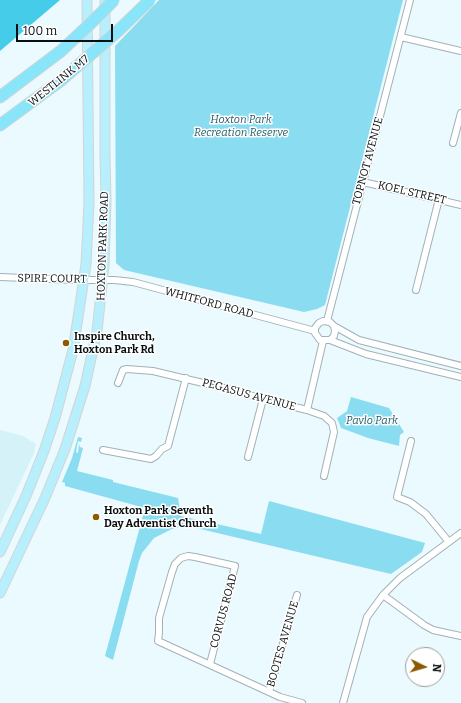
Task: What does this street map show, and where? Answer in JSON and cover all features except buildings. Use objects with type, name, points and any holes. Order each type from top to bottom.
[{"type":"highway","name":"WESTLINK M7","points":[[0,97],[61,51],[114,0]]},
{"type":"highway","name":"WESTLINK M7","points":[[0,125],[60,81],[118,32],[150,0]]},
{"type":"main road","name":"HOXTON PARK ROAD","points":[[0,552],[26,496],[56,418],[73,350],[84,280],[89,203],[87,0]]},
{"type":"main road","name":"HOXTON PARK ROAD","points":[[0,593],[47,492],[71,432],[85,386],[97,331],[103,279],[106,201],[105,0]]},
{"type":"street","name":"TOPNOT AVENUE","points":[[327,322],[410,0]]},
{"type":"street","points":[[401,36],[461,51]]},
{"type":"street","points":[[454,143],[461,113]]},
{"type":"street","name":"KOEL STREET","points":[[363,182],[461,205]]},
{"type":"street","points":[[416,290],[439,199]]},
{"type":"street","name":"SPIRE COURT","points":[[0,277],[84,280],[103,279]]},
{"type":"street","name":"WHITFORD ROAD","points":[[103,279],[133,282],[315,331]]},
{"type":"street","points":[[461,366],[359,340],[334,326],[330,322],[323,321],[315,328],[317,338],[322,341],[330,340],[366,354],[461,377]]},
{"type":"street","points":[[330,340],[334,336],[334,326]]},
{"type":"street","points":[[307,410],[322,341]]},
{"type":"street","name":"PEGASUS AVENUE","points":[[118,383],[123,370],[153,371],[228,388],[263,399],[307,410],[328,419],[334,427],[333,438],[324,476]]},
{"type":"street","points":[[103,450],[151,459],[162,449],[168,446],[186,378]]},
{"type":"street","points":[[248,458],[263,399]]},
{"type":"street","points":[[411,441],[397,497],[410,502],[426,514],[449,542]]},
{"type":"street","points":[[343,703],[367,617],[383,595],[400,578],[461,533]]},
{"type":"street","name":"CORVUS ROAD","points":[[210,664],[235,566],[188,556],[181,558],[175,564],[172,572],[159,618],[158,641],[280,697],[302,703]]},
{"type":"street","name":"BOOTES AVENUE","points":[[270,692],[297,595]]},
{"type":"street","points":[[383,595],[433,630],[461,636]]},
{"type":"shaded area","points":[[0,0],[60,0],[0,51]]},
{"type":"shaded area","points":[[0,430],[23,436],[36,444],[34,453],[0,525]]},
{"type":"green space","name":"Hoxton Park Recreation Reserve","points":[[159,0],[403,0],[325,305],[317,309],[304,312],[124,270],[116,263],[115,46]]},
{"type":"green space","name":"Pavlo Park","points":[[351,397],[389,408],[404,432],[400,435],[399,446],[368,438],[341,428],[337,418],[347,411]]},
{"type":"green space","points":[[78,437],[82,438],[81,442],[78,441],[76,452],[78,453],[79,444],[80,447],[83,448],[77,471],[113,480],[113,482],[178,498],[181,516],[261,534],[269,501],[425,543],[422,552],[391,574],[196,528],[180,527],[172,529],[154,538],[142,553],[113,660],[105,656],[145,508],[65,486],[65,483],[62,482],[72,458]]},
{"type":"place","name":"Inspire Church, Hoxton Park Rd","points":[[66,343]]},
{"type":"place","name":"Hoxton Park Seventh Day Adventist Church","points":[[96,517]]}]
